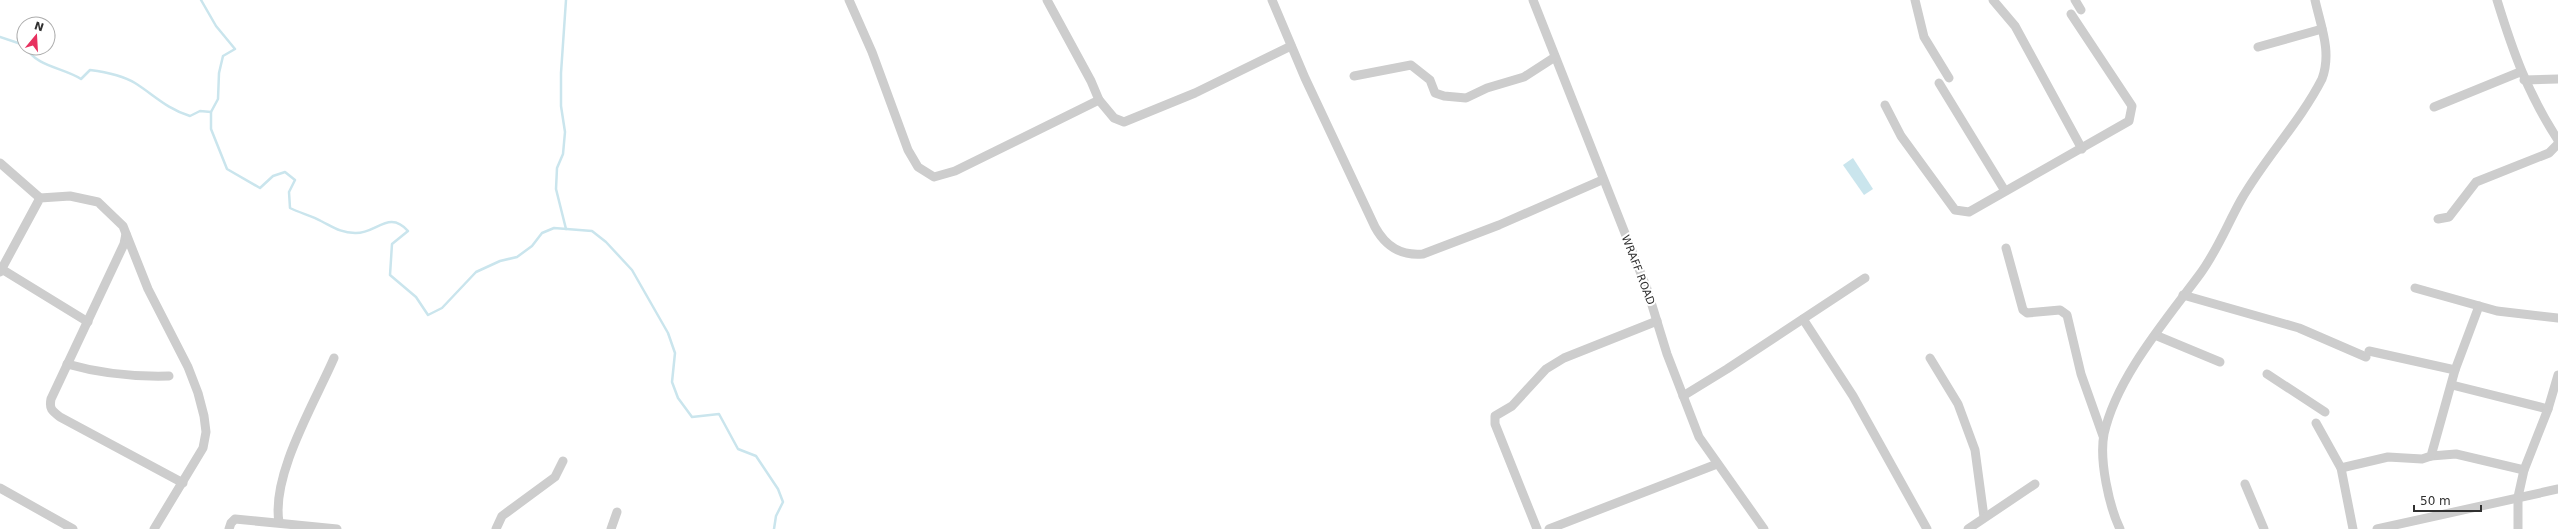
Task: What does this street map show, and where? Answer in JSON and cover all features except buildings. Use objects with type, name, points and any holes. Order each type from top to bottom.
[{"type":"street","points":[[849,0],[872,52],[905,145],[918,167],[934,177],[955,171],[1099,100]]},
{"type":"street","points":[[1047,0],[1091,80],[1099,100],[1114,118],[1124,122],[1195,93],[1291,46]]},
{"type":"street","points":[[1272,0],[1291,46],[1376,227],[1385,242],[1399,252],[1410,255],[1423,254],[1499,225],[1602,180]]},
{"type":"street","name":"WRAFF ROAD","points":[[1533,0],[1602,180],[1646,289],[1656,321],[1699,437],[1764,529]]},
{"type":"street","points":[[1915,0],[1924,37],[1949,78]]},
{"type":"street","points":[[1993,0],[2015,26],[2082,149]]},
{"type":"street","points":[[2075,0],[2080,10]]},
{"type":"street","points":[[2103,436],[2107,422],[2129,374],[2221,242],[2245,194],[2319,86],[2326,68],[2328,57],[2315,0]]},
{"type":"street","points":[[2497,0],[2522,76],[2541,114],[2558,140]]},
{"type":"street","points":[[1885,105],[1901,136],[1955,210],[1969,212],[2130,121],[2132,106],[2071,14]]},
{"type":"street","points":[[2258,47],[2322,29]]},
{"type":"street","points":[[1354,76],[1411,65],[1430,80],[1435,92],[1444,96],[1466,98],[1487,88],[1524,77],[1555,57]]},
{"type":"street","points":[[2434,107],[2522,76],[2558,79]]},
{"type":"street","points":[[1939,83],[2005,191]]},
{"type":"street","points":[[2438,219],[2449,217],[2476,182],[2549,153],[2558,144]]},
{"type":"street","points":[[0,163],[40,198],[70,196],[98,202],[123,226],[148,289],[188,367],[204,416],[206,432],[203,448],[154,529]]},
{"type":"street","points":[[40,198],[1,269],[88,322]]},
{"type":"street","points":[[126,234],[124,244],[51,399],[52,411],[60,418],[183,483]]},
{"type":"street","points":[[2006,248],[2023,310],[2027,313],[2060,310],[2067,315],[2081,374],[2103,436],[2108,495],[2120,529]]},
{"type":"street","points":[[1683,396],[1865,278]]},
{"type":"street","points":[[2415,288],[2497,311],[2558,318]]},
{"type":"street","points":[[2183,295],[2299,328],[2368,354],[2455,370]]},
{"type":"street","points":[[2431,456],[2452,386],[2455,370],[2479,306]]},
{"type":"street","points":[[1803,319],[1853,396],[1927,529]]},
{"type":"street","points":[[1537,529],[1495,424],[1495,416],[1512,406],[1546,369],[1564,358],[1656,321]]},
{"type":"street","points":[[2155,335],[2220,362]]},
{"type":"street","points":[[279,522],[278,503],[288,463],[334,358]]},
{"type":"street","points":[[1930,358],[1958,404],[1975,450],[1984,517]]},
{"type":"street","points":[[67,364],[107,375],[169,376]]},
{"type":"street","points":[[2267,374],[2325,412]]},
{"type":"street","points":[[2518,529],[2518,497],[2524,470],[2548,409],[2558,374]]},
{"type":"street","points":[[2452,386],[2548,409]]},
{"type":"street","points":[[2316,423],[2341,468],[2353,529]]},
{"type":"street","points":[[2341,468],[2388,457],[2422,459],[2431,456],[2456,454],[2524,470]]},
{"type":"street","points":[[496,529],[502,516],[555,477],[563,461]]},
{"type":"street","points":[[1549,529],[1717,464]]},
{"type":"street","points":[[1968,529],[2035,484]]},
{"type":"street","points":[[2246,484],[2264,529]]},
{"type":"street","points":[[0,488],[73,529]]},
{"type":"street","points":[[2377,529],[2558,489]]},
{"type":"street","points":[[611,529],[617,512]]},
{"type":"street","points":[[229,529],[231,523],[235,520],[279,522],[337,529]]},
{"type":"water","points":[[1853,158],[1873,189],[1864,195],[1843,165]]},
{"type":"waterway","points":[[201,0],[216,26],[235,49],[223,56],[219,73],[218,99],[211,112],[211,129],[227,169],[260,188],[273,176],[285,172],[295,180],[289,192],[290,208],[341,231],[350,233],[363,232],[388,222],[395,222],[401,225],[408,231],[392,244],[390,275],[416,297],[428,315],[442,308],[476,272],[500,261],[517,257],[532,246],[542,233],[554,228],[592,231],[606,242],[632,270],[668,333],[675,353],[672,382],[678,398],[692,417],[719,414],[738,449],[756,456],[778,489],[783,502],[776,516],[774,529]]},
{"type":"waterway","points":[[566,0],[561,73],[561,106],[565,132],[563,154],[557,168],[556,189],[566,229]]},
{"type":"waterway","points":[[0,37],[16,42]]},
{"type":"waterway","points":[[33,56],[43,63],[81,79],[90,70],[113,74],[125,78],[135,83],[174,110],[190,116],[200,111],[211,112]]}]
